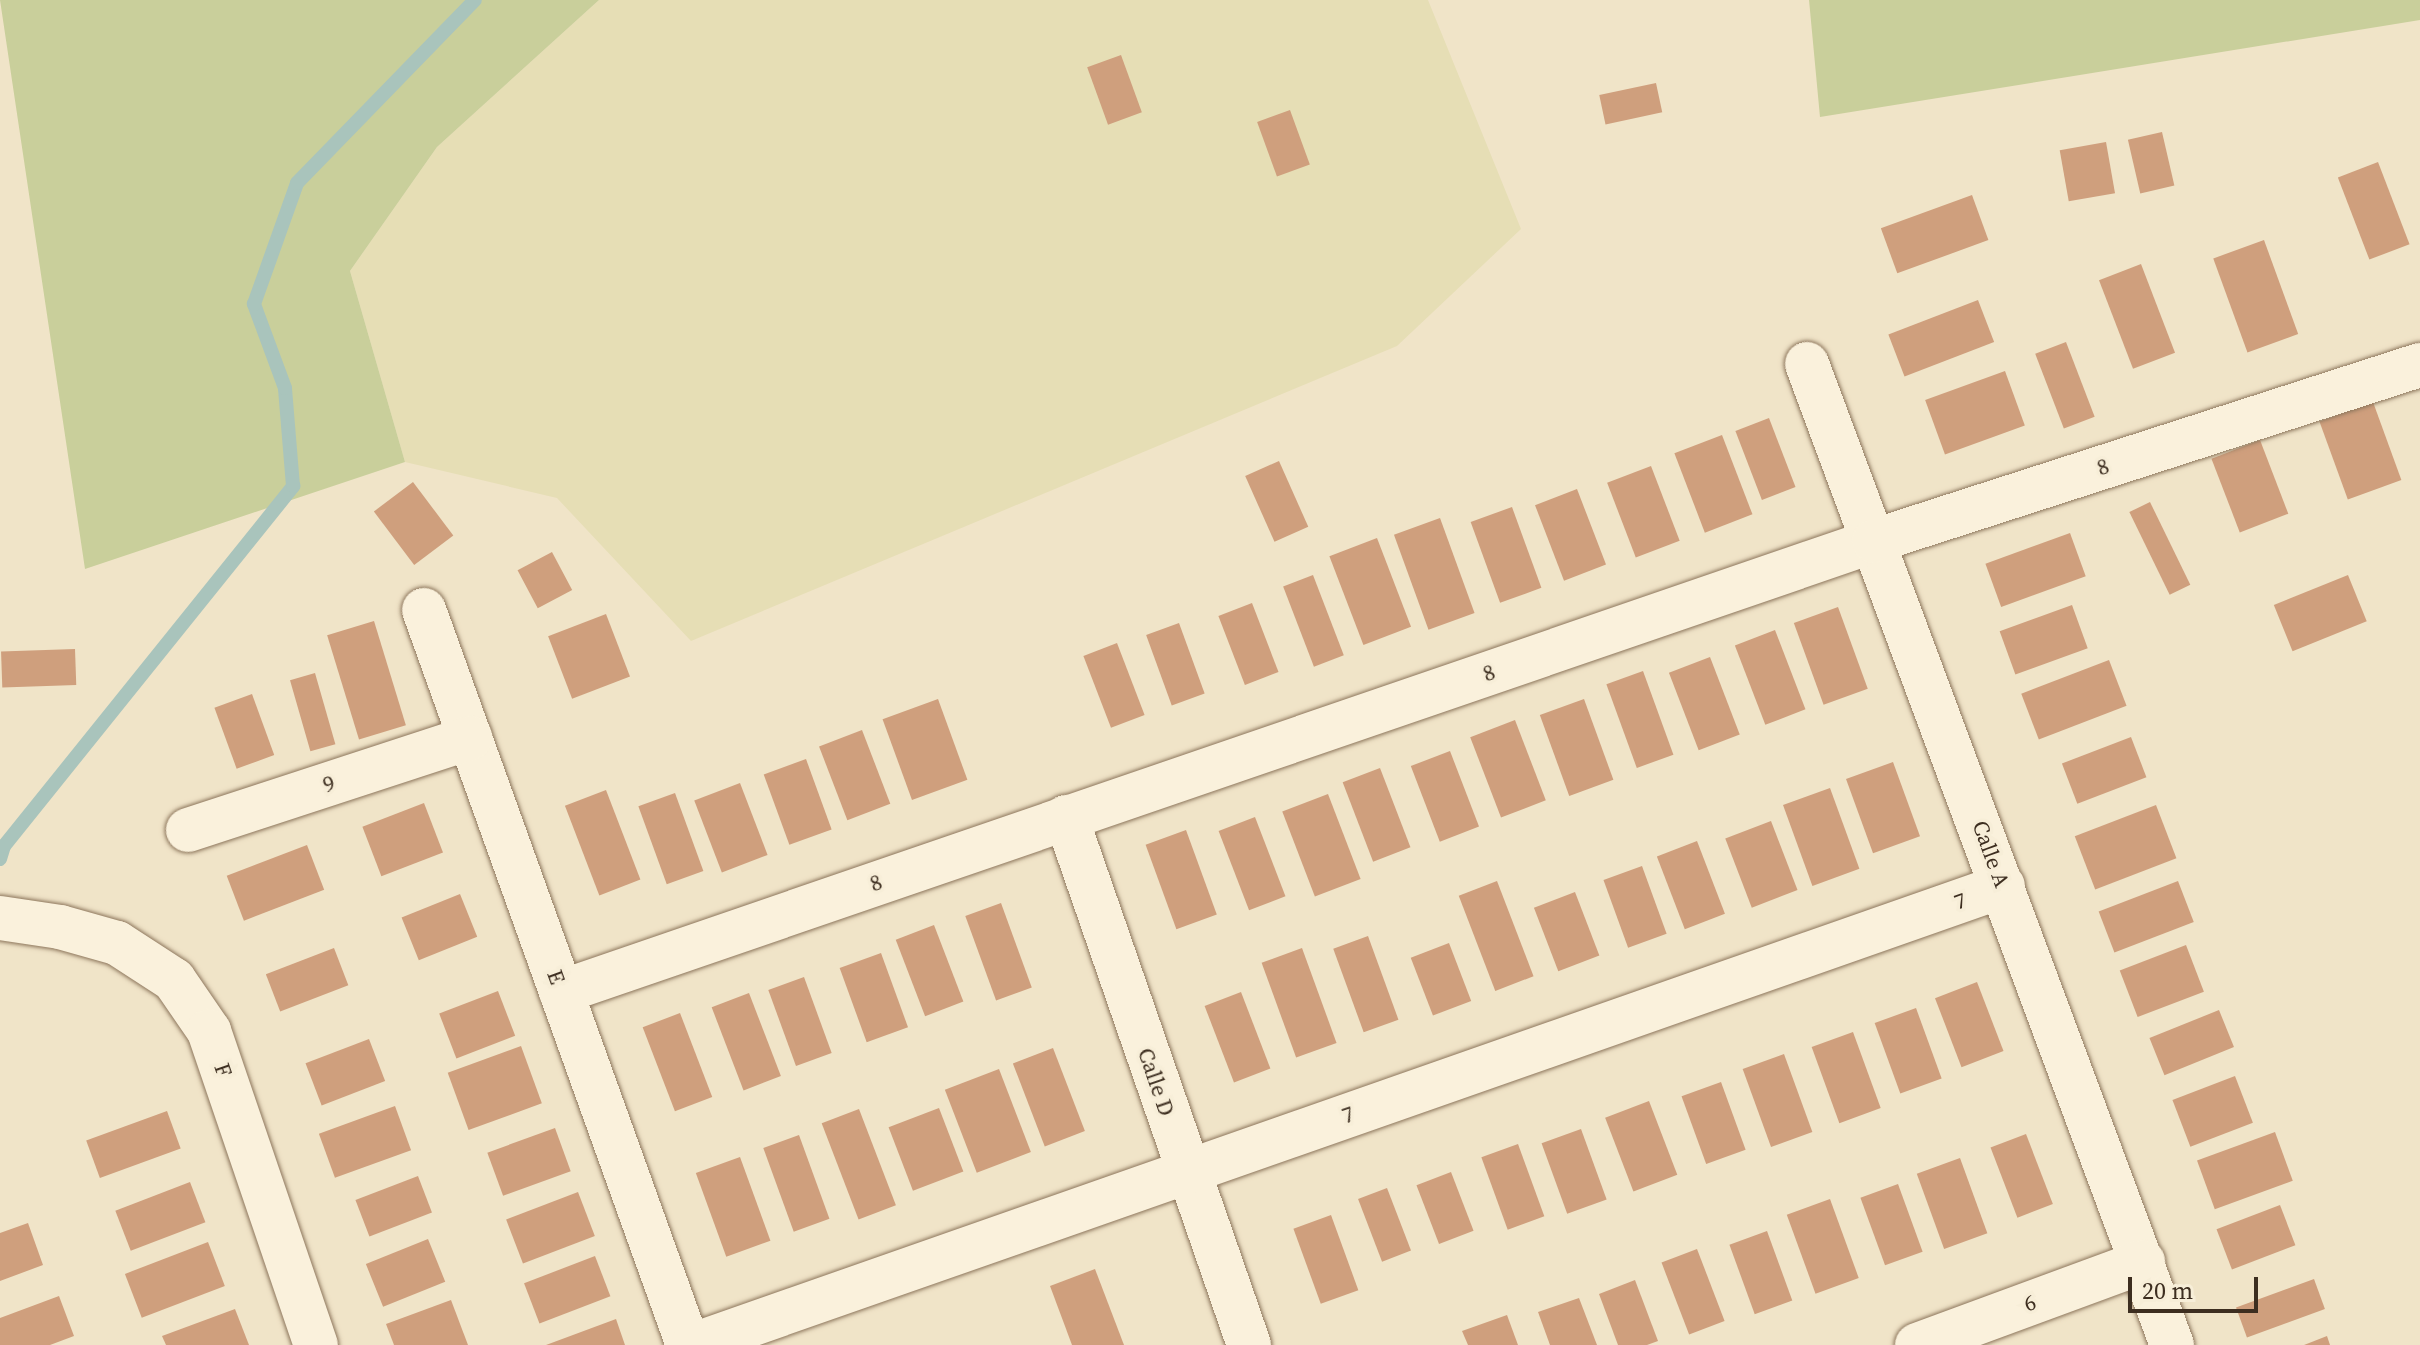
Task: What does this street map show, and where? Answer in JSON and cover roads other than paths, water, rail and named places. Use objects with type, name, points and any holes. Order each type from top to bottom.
[{"type":"street","name":"Calle A","points":[[1807,364],[2172,1345]]},
{"type":"street","name":"8","points":[[561,992],[1874,541],[2420,365]]},
{"type":"street","name":"E","points":[[424,610],[690,1345]]},
{"type":"street","name":"9","points":[[188,830],[470,738]]},
{"type":"street","name":"Calle D","points":[[1066,817],[1249,1345]]},
{"type":"street","name":"7","points":[[690,1345],[2003,886]]},
{"type":"street","name":"F","points":[[0,918],[60,927],[117,943],[174,980],[209,1031],[316,1345]]},
{"type":"street","name":"6","points":[[1917,1345],[2143,1262]]},
{"type":"waterway","points":[[0,859],[4,846],[293,486],[285,388],[254,304],[297,183],[475,0]]}]
